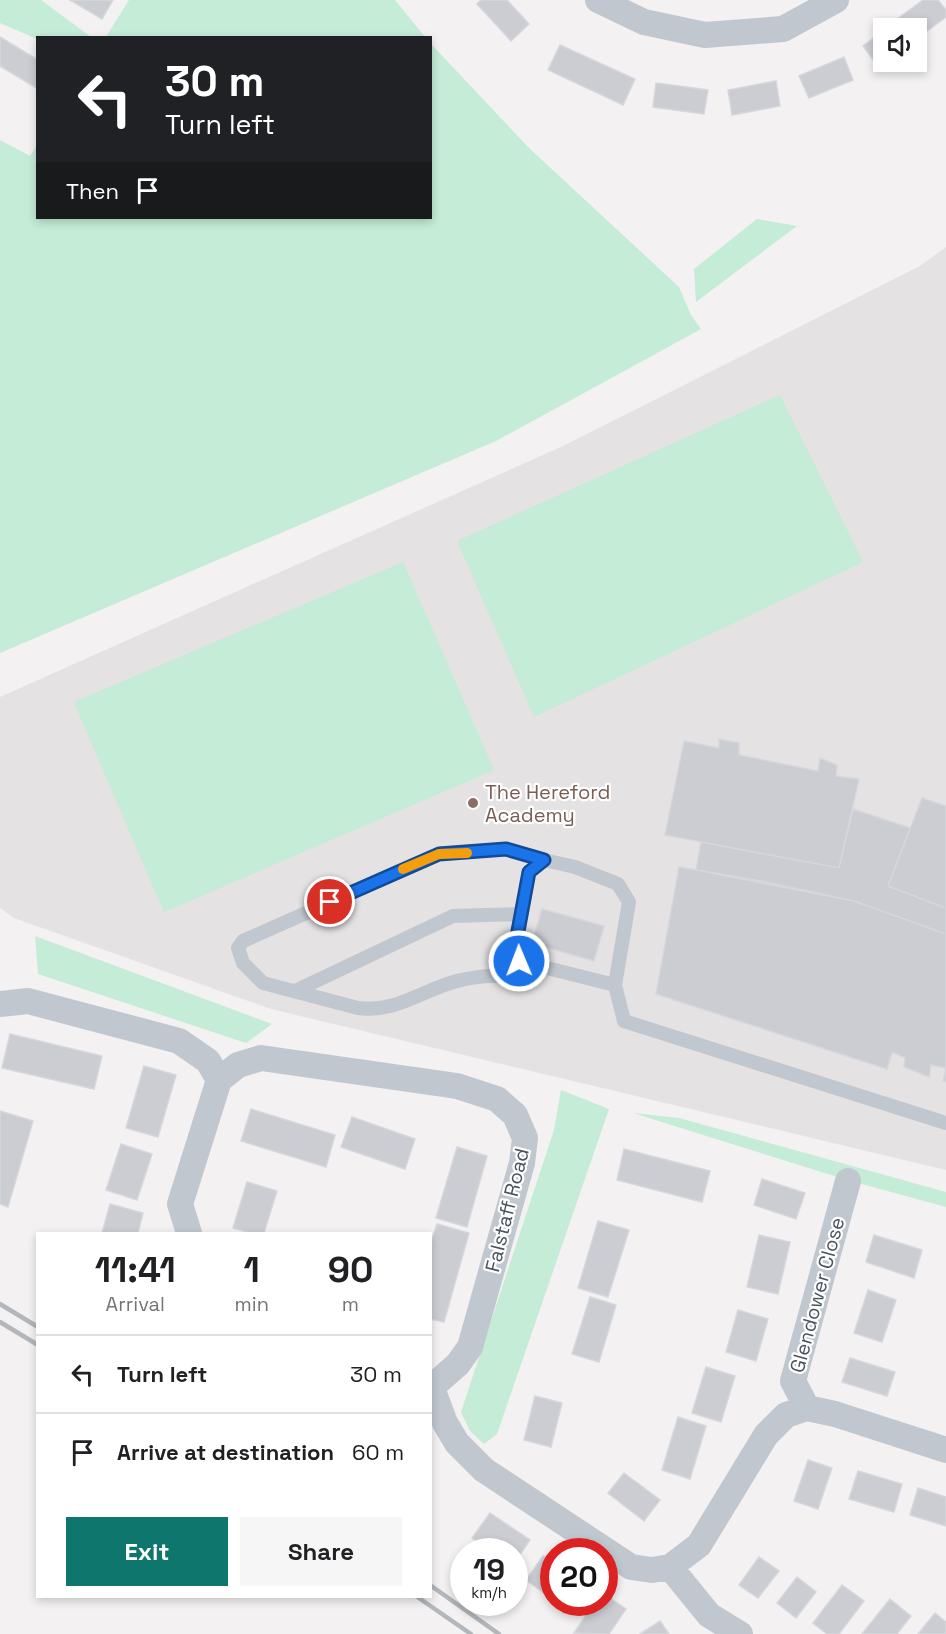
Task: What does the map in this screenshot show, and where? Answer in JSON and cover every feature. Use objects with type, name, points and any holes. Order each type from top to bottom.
[{"type":"street","points":[[598,0],[644,22],[705,35],[783,29],[836,0]]},
{"type":"street","points":[[0,1004],[28,1001],[178,1041],[208,1061],[219,1080],[180,1204],[189,1232]]},
{"type":"street","name":"Falstaff Road","points":[[219,1080],[238,1065],[261,1058],[457,1086],[496,1099],[515,1115],[525,1138],[522,1163],[470,1347],[458,1364],[432,1385]]},
{"type":"street","name":"Glendower Close","points":[[807,1408],[793,1381],[848,1181]]},
{"type":"street","points":[[432,1385],[445,1423],[457,1443],[484,1470],[631,1567],[652,1570],[670,1568],[699,1545],[766,1436],[786,1415],[807,1408],[834,1414],[946,1450]]},
{"type":"street","points":[[670,1568],[709,1615],[740,1634]]},
{"type":"lane","points":[[544,860],[529,872],[516,942],[519,961],[513,976],[478,977],[455,982],[393,1007],[373,1010],[263,983],[243,963],[238,948],[243,941],[439,854],[506,849],[575,867],[618,884],[629,902],[615,985],[624,1021],[946,1123]]},
{"type":"lane","points":[[295,991],[453,916],[521,914]]},
{"type":"lane","points":[[519,961],[615,985]]},
{"type":"shaded area","name":"The Hereford Academy","points":[[946,247],[946,1170],[271,1009],[14,918],[0,908],[0,697],[563,446],[920,266]]},
{"type":"green space","points":[[0,0],[41,0],[90,36],[36,36],[36,39],[0,23]]},
{"type":"green space","points":[[129,0],[395,0],[424,36],[107,36]]},
{"type":"green space","points":[[432,45],[529,148],[679,287],[691,315],[701,329],[496,441],[0,653],[0,140],[30,156],[36,147],[36,219],[432,219]]},
{"type":"green space","points":[[757,219],[797,226],[696,302],[694,269]]},
{"type":"green space","points":[[780,395],[863,562],[534,717],[457,541]]},
{"type":"green space","points":[[403,562],[494,770],[164,912],[74,702]]},
{"type":"green space","points":[[35,936],[272,1024],[246,1043],[38,974]]},
{"type":"green space","points":[[561,1090],[609,1109],[497,1434],[484,1444],[470,1431],[461,1412],[554,1130]]},
{"type":"green space","points":[[633,1113],[679,1118],[946,1192],[946,1207],[847,1180]]},
{"type":"building","points":[[70,0],[113,0],[102,19]]},
{"type":"building","points":[[481,0],[507,0],[529,24],[511,41],[477,4]]},
{"type":"building","points":[[923,0],[938,0],[946,10],[946,17],[927,31],[927,18],[899,18]]},
{"type":"building","points":[[0,37],[36,59],[36,88],[0,66]]},
{"type":"building","points":[[873,38],[873,60],[863,46]]},
{"type":"building","points":[[560,45],[635,79],[623,105],[548,70]]},
{"type":"building","points":[[844,57],[853,80],[809,98],[799,76]]},
{"type":"building","points":[[776,81],[780,106],[732,115],[728,90]]},
{"type":"building","points":[[656,83],[708,90],[704,114],[653,107]]},
{"type":"building","points":[[719,739],[739,743],[739,755],[818,771],[820,758],[837,765],[836,776],[859,779],[839,868],[665,835],[684,741],[719,748]]},
{"type":"building","points":[[922,798],[946,806],[946,908],[888,886]]},
{"type":"building","points":[[853,809],[910,828],[888,886],[946,908],[946,934],[854,901],[696,870],[701,842],[839,868]]},
{"type":"building","points":[[679,867],[761,881],[854,901],[946,934],[946,1068],[931,1065],[929,1077],[904,1067],[905,1058],[892,1052],[887,1069],[656,994]]},
{"type":"building","points":[[542,909],[604,926],[594,961],[532,943]]},
{"type":"building","points":[[10,1034],[102,1056],[94,1089],[2,1068]]},
{"type":"building","points":[[144,1066],[176,1075],[158,1137],[126,1128]]},
{"type":"building","points":[[251,1109],[335,1135],[326,1167],[241,1141]]},
{"type":"building","points":[[0,1111],[33,1121],[8,1207],[0,1204]]},
{"type":"building","points":[[352,1117],[415,1139],[405,1169],[341,1147]]},
{"type":"building","points":[[121,1144],[152,1154],[137,1200],[106,1190]]},
{"type":"building","points":[[457,1147],[487,1156],[467,1227],[436,1218]]},
{"type":"building","points":[[624,1149],[710,1171],[702,1202],[617,1180]]},
{"type":"building","points":[[762,1179],[805,1193],[796,1219],[754,1205]]},
{"type":"building","points":[[247,1182],[277,1191],[264,1232],[247,1232],[233,1228]]},
{"type":"building","points":[[110,1204],[143,1213],[138,1232],[102,1232]]},
{"type":"building","points":[[598,1221],[629,1230],[608,1297],[578,1288]]},
{"type":"building","points":[[437,1224],[469,1233],[444,1322],[432,1319],[432,1239]]},
{"type":"building","points":[[759,1235],[790,1242],[778,1294],[747,1287]]},
{"type":"building","points":[[874,1235],[922,1250],[914,1278],[866,1262]]},
{"type":"building","points":[[868,1290],[896,1300],[882,1342],[854,1333]]},
{"type":"building","points":[[590,1297],[616,1305],[599,1362],[572,1354]]},
{"type":"building","points":[[738,1310],[768,1319],[756,1361],[726,1352]]},
{"type":"building","points":[[850,1358],[895,1372],[887,1396],[842,1382]]},
{"type":"building","points":[[706,1367],[735,1376],[721,1422],[692,1413]]},
{"type":"building","points":[[535,1396],[562,1403],[551,1447],[524,1440]]},
{"type":"building","points":[[678,1417],[706,1426],[690,1479],[662,1470]]},
{"type":"building","points":[[808,1460],[832,1468],[818,1509],[794,1501]]},
{"type":"building","points":[[858,1471],[902,1484],[894,1512],[849,1499]]},
{"type":"building","points":[[624,1473],[660,1500],[644,1521],[608,1493]]},
{"type":"building","points":[[918,1488],[946,1497],[946,1526],[910,1515]]},
{"type":"building","points":[[490,1513],[527,1538],[472,1538]]},
{"type":"building","points":[[759,1557],[779,1571],[758,1598],[739,1585]]},
{"type":"building","points":[[540,1560],[540,1590],[528,1581],[528,1577]]},
{"type":"building","points":[[797,1577],[816,1592],[796,1618],[777,1603]]},
{"type":"building","points":[[842,1585],[864,1601],[839,1634],[827,1634],[813,1623]]},
{"type":"building","points":[[890,1599],[911,1616],[897,1634],[862,1634]]},
{"type":"building","points":[[618,1604],[626,1609],[609,1634],[574,1633],[586,1616],[618,1616]]},
{"type":"building","points":[[935,1613],[946,1622],[946,1634],[918,1634]]},
{"type":"building","points":[[660,1621],[669,1634],[640,1634]]},
{"type":"railway","points":[[0,1304],[36,1326]]},
{"type":"railway","points":[[0,1322],[36,1344]]},
{"type":"railway","points":[[432,1586],[499,1634]]},
{"type":"railway","points":[[419,1598],[471,1634]]},
{"type":"slow traffic","points":[[403,869],[439,854],[467,853]]},
{"type":"place","name":"The Hereford Academy","points":[[473,803]]},
{"type":"route","points":[[330,902],[439,854],[506,849],[544,860],[529,872],[516,942],[519,961]]}]
